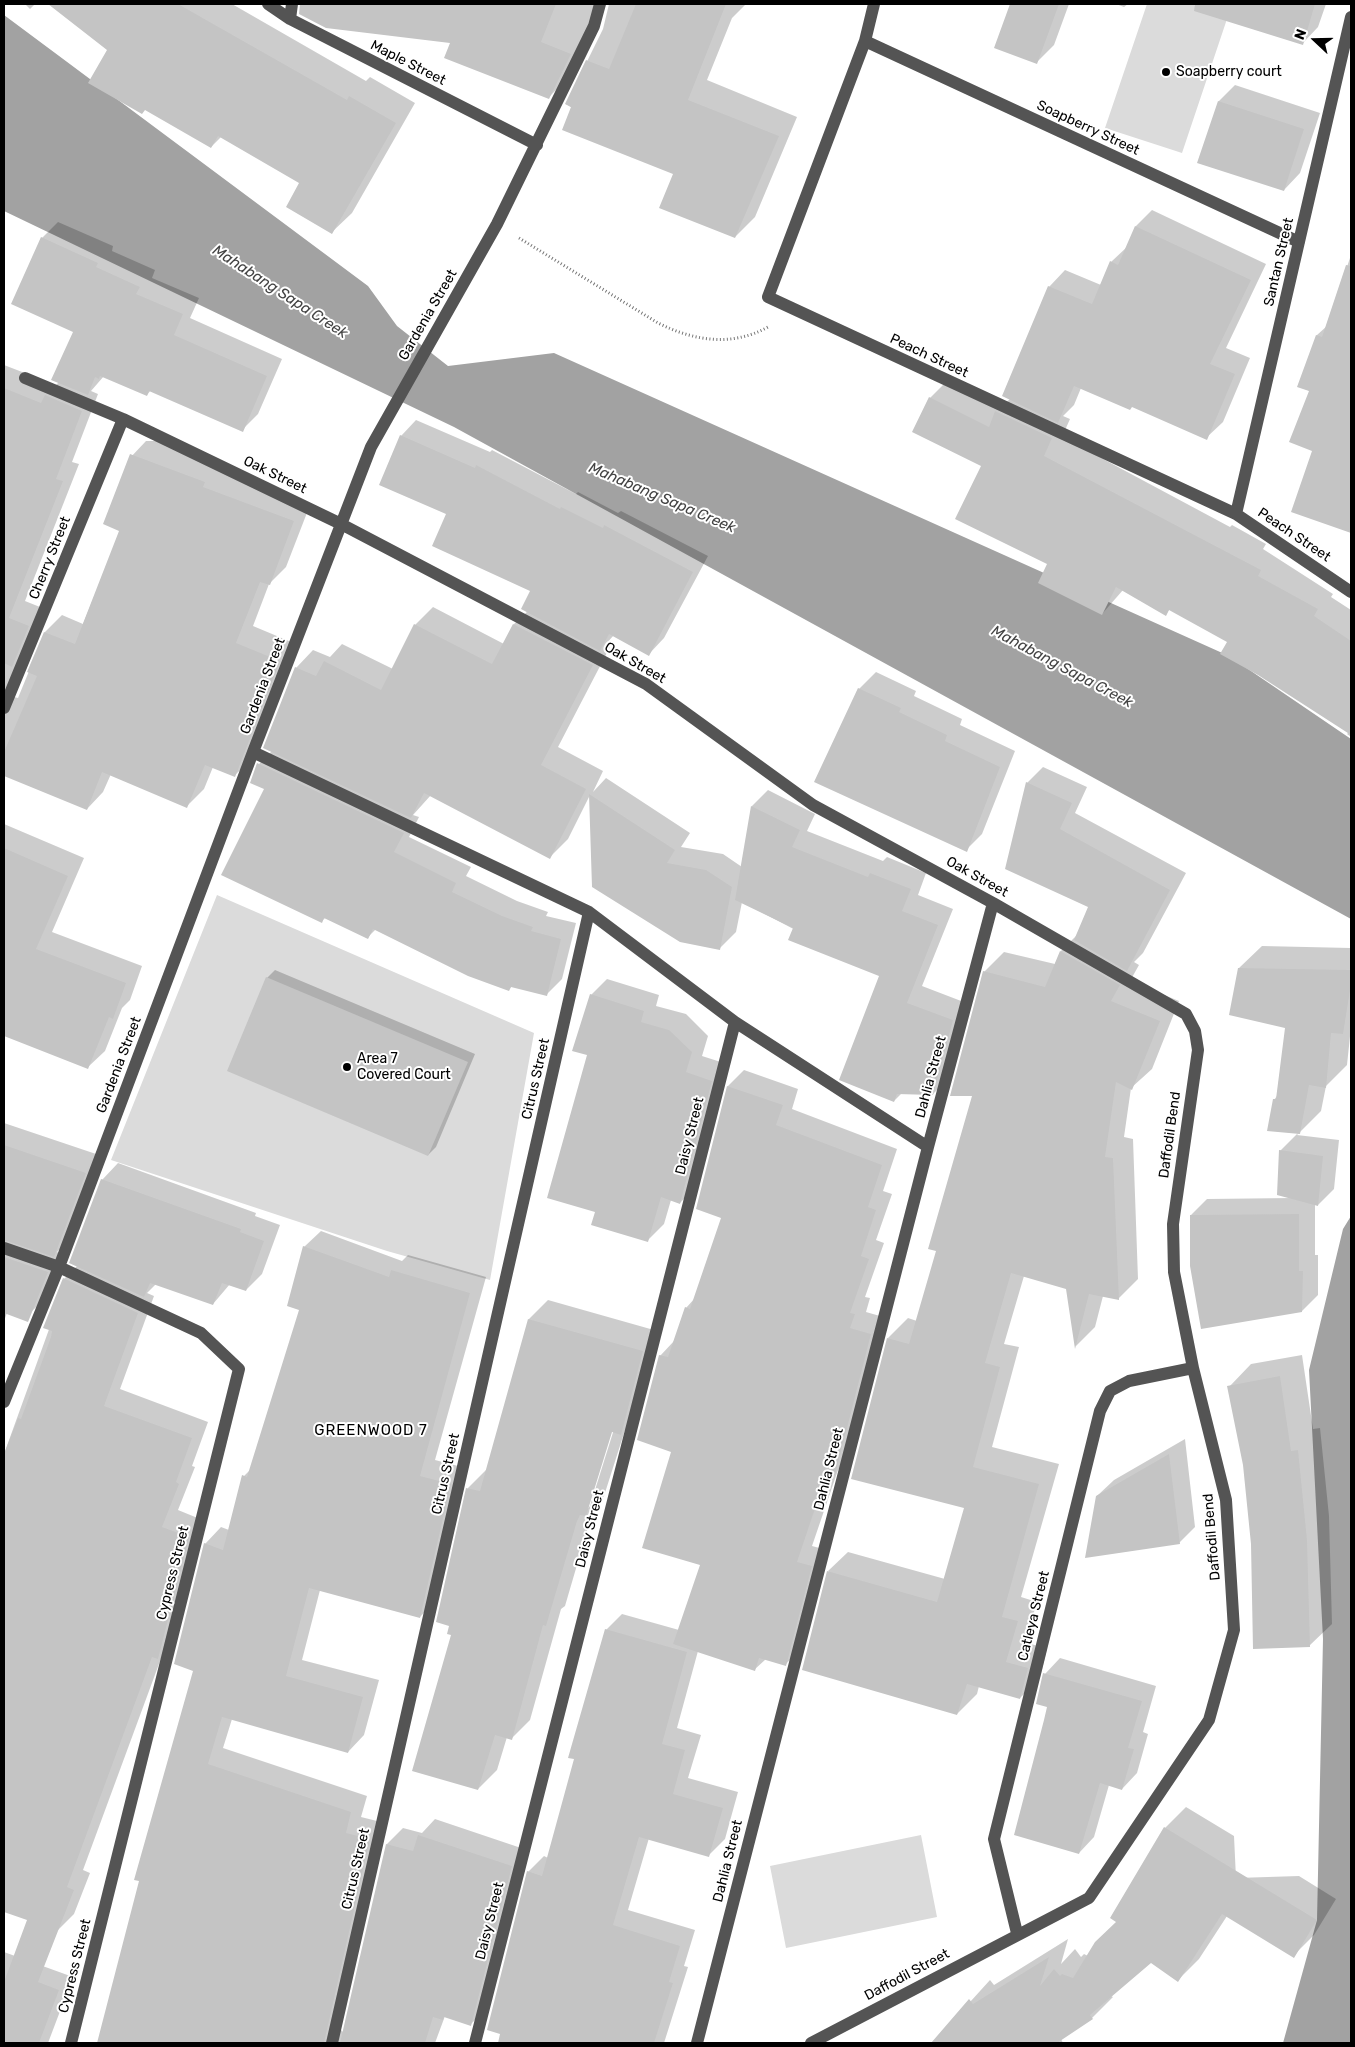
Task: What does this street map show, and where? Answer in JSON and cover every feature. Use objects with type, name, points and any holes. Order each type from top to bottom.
[{"type":"street","name":"Maple Street","points":[[268,4],[290,19],[537,146]]},
{"type":"street","points":[[290,19],[292,4]]},
{"type":"street","name":"Gardenia Street","points":[[4,1402],[59,1268],[253,752],[372,448],[435,332],[498,224],[594,26],[600,4]]},
{"type":"street","name":"Peach Street","points":[[874,4],[865,41],[768,298],[1236,514],[1351,592]]},
{"type":"street","name":"Santan Street","points":[[1236,514],[1351,17]]},
{"type":"street","name":"Soapberry Street","points":[[865,41],[1299,242]]},
{"type":"street","name":"Oak Street","points":[[25,378],[123,418],[341,524],[646,684],[813,805],[993,903],[1186,1014],[1195,1031]]},
{"type":"street","name":"Cherry Street","points":[[4,708],[123,418]]},
{"type":"street","points":[[253,752],[589,912],[735,1022],[928,1147]]},
{"type":"street","name":"Dahlia Street","points":[[697,2043],[928,1147],[993,903]]},
{"type":"street","name":"Citrus Street","points":[[332,2043],[589,912]]},
{"type":"street","name":"Daisy Street","points":[[475,2043],[735,1022]]},
{"type":"street","name":"Daffodil Bend","points":[[1017,1933],[1088,1898],[1209,1720],[1234,1630],[1226,1500],[1193,1368],[1174,1272],[1173,1224],[1198,1050],[1195,1031]]},
{"type":"street","name":"Cypress Street","points":[[4,1248],[59,1268],[201,1333],[239,1369],[71,2043]]},
{"type":"street","name":"Catleya Street","points":[[1017,1933],[994,1839],[1100,1411],[1110,1391],[1129,1381],[1193,1368]]},
{"type":"street","name":"Daffodil Street","points":[[811,2043],[1017,1933]]},
{"type":"path","points":[[498,224],[658,323],[682,335],[705,340],[738,337],[759,332],[777,322],[792,309]]},
{"type":"shaded area","name":"Soapberry court","points":[[1147,4],[1191,4],[1228,16],[1182,153],[1105,128]]},
{"type":"shaded area","points":[[217,895],[534,1033],[490,1280],[387,1251],[111,1160]]},
{"type":"shaded area","points":[[921,1835],[937,1917],[786,1948],[770,1866]]},
{"type":"water","name":"Mahabang Sapa Creek","points":[[4,15],[368,286],[397,326],[448,366],[554,353],[1229,656],[1351,739],[1351,919],[454,427],[4,211]]},
{"type":"water","points":[[1351,1216],[1351,2043],[1283,2043],[1317,1920],[1323,1639],[1309,1370],[1343,1229]]},
{"type":"building","points":[[48,4],[178,4],[347,100],[349,96],[396,123],[332,234],[286,207],[299,183],[218,136],[211,148],[145,110],[142,114],[88,83],[107,50]]},
{"type":"building","points":[[300,4],[556,4],[541,42],[571,54],[549,99],[444,58],[450,43],[326,28],[299,14]]},
{"type":"building","points":[[636,4],[726,4],[688,100],[779,136],[735,238],[659,208],[673,174],[562,130],[571,107],[565,104],[586,60],[609,69]]},
{"type":"building","points":[[1010,4],[1059,4],[1037,64],[994,48]]},
{"type":"building","points":[[1195,4],[1315,4],[1303,45],[1194,11]]},
{"type":"building","points":[[1218,101],[1304,129],[1284,191],[1197,163]]},
{"type":"building","points":[[1135,226],[1251,280],[1210,364],[1235,374],[1207,440],[1132,407],[1130,410],[1074,386],[1058,423],[1002,396],[1048,286],[1092,304],[1110,261],[1118,265]]},
{"type":"building","points":[[41,237],[98,263],[96,267],[140,287],[136,294],[183,314],[174,335],[267,376],[243,432],[149,391],[147,396],[100,376],[99,379],[95,377],[88,395],[51,380],[73,332],[11,304]]},
{"type":"building","points":[[1346,265],[1351,266],[1351,533],[1291,512],[1312,451],[1289,442],[1309,391],[1297,387],[1316,335],[1322,337]]},
{"type":"building","points":[[4,388],[41,403],[45,395],[82,411],[56,479],[63,481],[9,618],[29,626],[12,667],[4,663]]},
{"type":"building","points":[[929,397],[989,427],[995,411],[1052,438],[1044,456],[1261,570],[1258,576],[1318,609],[1314,616],[1351,641],[1351,735],[1258,675],[1220,654],[1227,642],[1169,610],[1166,616],[1116,587],[1102,615],[1038,583],[1047,564],[955,519],[981,466],[912,432]]},
{"type":"building","points":[[400,435],[475,468],[476,465],[560,509],[561,507],[603,528],[604,525],[693,572],[649,656],[609,634],[600,651],[521,609],[530,591],[432,546],[446,514],[379,485]]},
{"type":"building","points":[[130,454],[205,482],[203,487],[294,521],[270,585],[260,582],[236,643],[280,661],[235,777],[205,765],[187,808],[102,772],[87,810],[4,776],[4,752],[37,676],[27,672],[44,632],[75,644],[119,531],[103,524]]},
{"type":"building","points":[[414,624],[492,664],[513,624],[593,665],[541,765],[586,789],[550,859],[424,793],[411,818],[263,748],[295,667],[316,676],[324,661],[381,690]]},
{"type":"building","points":[[858,688],[901,708],[899,712],[947,735],[945,741],[1000,767],[967,852],[814,782]]},
{"type":"building","points":[[257,763],[404,833],[394,852],[456,883],[452,892],[502,916],[533,927],[531,931],[561,939],[547,996],[511,987],[509,991],[468,976],[373,929],[368,939],[324,918],[322,923],[221,875],[264,789],[250,783]]},
{"type":"building","points":[[1026,782],[1072,803],[1060,829],[1170,890],[1127,971],[1074,940],[1088,907],[1005,869]]},
{"type":"building","points":[[589,794],[675,850],[667,863],[706,870],[732,887],[720,950],[680,942],[592,887]]},
{"type":"building","points":[[751,806],[800,830],[792,847],[868,877],[870,873],[911,889],[902,911],[938,925],[907,1003],[953,1020],[933,1095],[897,1094],[894,1102],[839,1080],[879,976],[788,940],[793,928],[735,900]]},
{"type":"building","points":[[4,848],[68,876],[36,949],[126,983],[113,1019],[109,1017],[88,1069],[4,1036]]},
{"type":"building","points":[[1060,951],[1120,985],[1111,1001],[1160,1021],[1132,1090],[1116,1082],[1105,1157],[1113,1158],[1119,1300],[1089,1294],[1075,1349],[1066,1289],[1011,1273],[985,1363],[1000,1367],[973,1467],[1039,1484],[1002,1617],[1018,1621],[1006,1662],[1028,1668],[1020,1699],[967,1684],[957,1715],[802,1670],[827,1571],[937,1602],[964,1508],[851,1479],[887,1338],[909,1344],[936,1251],[928,1249],[972,1096],[950,1096],[983,971],[1045,987]]},
{"type":"building","points":[[1238,968],[1351,970],[1351,984],[1343,1034],[1331,1033],[1326,1088],[1309,1085],[1300,1134],[1267,1131],[1273,1099],[1276,1099],[1285,1028],[1229,1015]]},
{"type":"building","name":"Area 7 Covered Court","points":[[266,977],[468,1062],[428,1156],[227,1071]]},
{"type":"building","points":[[590,994],[644,1011],[641,1022],[669,1030],[692,1052],[686,1072],[712,1081],[680,1204],[661,1197],[648,1242],[591,1225],[595,1212],[547,1198],[587,1055],[572,1051]]},
{"type":"building","points":[[727,1086],[783,1105],[776,1125],[882,1165],[868,1207],[876,1210],[861,1256],[869,1259],[850,1313],[855,1314],[850,1328],[871,1334],[835,1475],[827,1473],[797,1562],[812,1566],[786,1666],[759,1658],[755,1671],[673,1644],[700,1565],[642,1548],[671,1452],[637,1440],[659,1355],[668,1357],[685,1307],[690,1309],[721,1218],[696,1209]]},
{"type":"building","points":[[4,1145],[86,1173],[54,1257],[4,1240]]},
{"type":"building","points":[[1279,1150],[1323,1156],[1318,1206],[1277,1195]]},
{"type":"building","points":[[101,1179],[241,1229],[240,1232],[264,1241],[246,1291],[222,1283],[213,1305],[150,1283],[144,1297],[69,1263]]},
{"type":"building","points":[[1299,1214],[1299,1271],[1303,1271],[1302,1312],[1201,1329],[1190,1266],[1190,1215]]},
{"type":"building","points":[[303,1246],[389,1277],[391,1270],[470,1293],[420,1476],[451,1484],[420,1618],[309,1588],[286,1676],[363,1697],[348,1753],[222,1717],[208,1764],[351,1812],[346,1833],[370,1839],[324,2043],[97,2043],[139,1881],[134,1880],[193,1671],[174,1664],[204,1543],[223,1550],[242,1475],[247,1477],[299,1310],[287,1306]]},
{"type":"building","points":[[4,1257],[48,1272],[28,1322],[4,1313]]},
{"type":"building","points":[[63,1278],[138,1313],[104,1406],[192,1438],[176,1482],[179,1484],[162,1527],[189,1537],[158,1659],[152,1657],[67,1887],[74,1890],[38,1982],[59,1990],[39,2043],[4,2043],[4,1982],[27,1920],[4,1912],[4,1454],[18,1418],[21,1419],[51,1337],[52,1331],[43,1328]]},
{"type":"building","points":[[528,1319],[643,1351],[621,1435],[612,1432],[586,1516],[580,1515],[577,1521],[546,1626],[543,1625],[512,1740],[495,1735],[478,1790],[412,1771],[451,1635],[447,1634],[449,1626],[436,1622],[466,1488],[480,1491]]},
{"type":"building","points":[[1280,1376],[1291,1451],[1298,1450],[1307,1540],[1310,1647],[1253,1649],[1251,1544],[1243,1465],[1227,1386]]},
{"type":"building","points":[[1169,1454],[1180,1544],[1085,1558],[1096,1496]]},
{"type":"building","points":[[605,1629],[687,1652],[662,1744],[685,1750],[673,1794],[723,1808],[709,1857],[639,1837],[613,1925],[680,1946],[669,1982],[673,1983],[654,2043],[498,2043],[500,2034],[487,2030],[527,1871],[542,1876],[574,1759],[568,1758]]},
{"type":"building","points":[[1043,1673],[1142,1701],[1128,1748],[1134,1749],[1122,1790],[1100,1783],[1079,1854],[1014,1835],[1047,1707],[1036,1704]]},
{"type":"building","points":[[1164,1827],[1317,1920],[1294,1958],[1222,1914],[1178,1982],[1151,1963],[1090,2015],[1093,2019],[1057,2043],[931,2043],[969,1999],[973,2004],[1049,1957],[1040,1986],[1054,1969],[1060,1976],[1062,1974],[1073,1978],[1095,1942],[1116,1922],[1110,1918]]},
{"type":"building","points":[[418,1835],[512,1866],[471,2026],[444,2017],[443,2020],[433,2017],[425,2043],[340,2043],[386,1844],[413,1851]]},
{"type":"place","name":"Soapberry court","points":[[1166,72]]},
{"type":"place","name":"Area 7 Covered Court","points":[[347,1067]]},
{"type":"district","name":"GREENWOOD 7","points":[[371,1431]]}]
